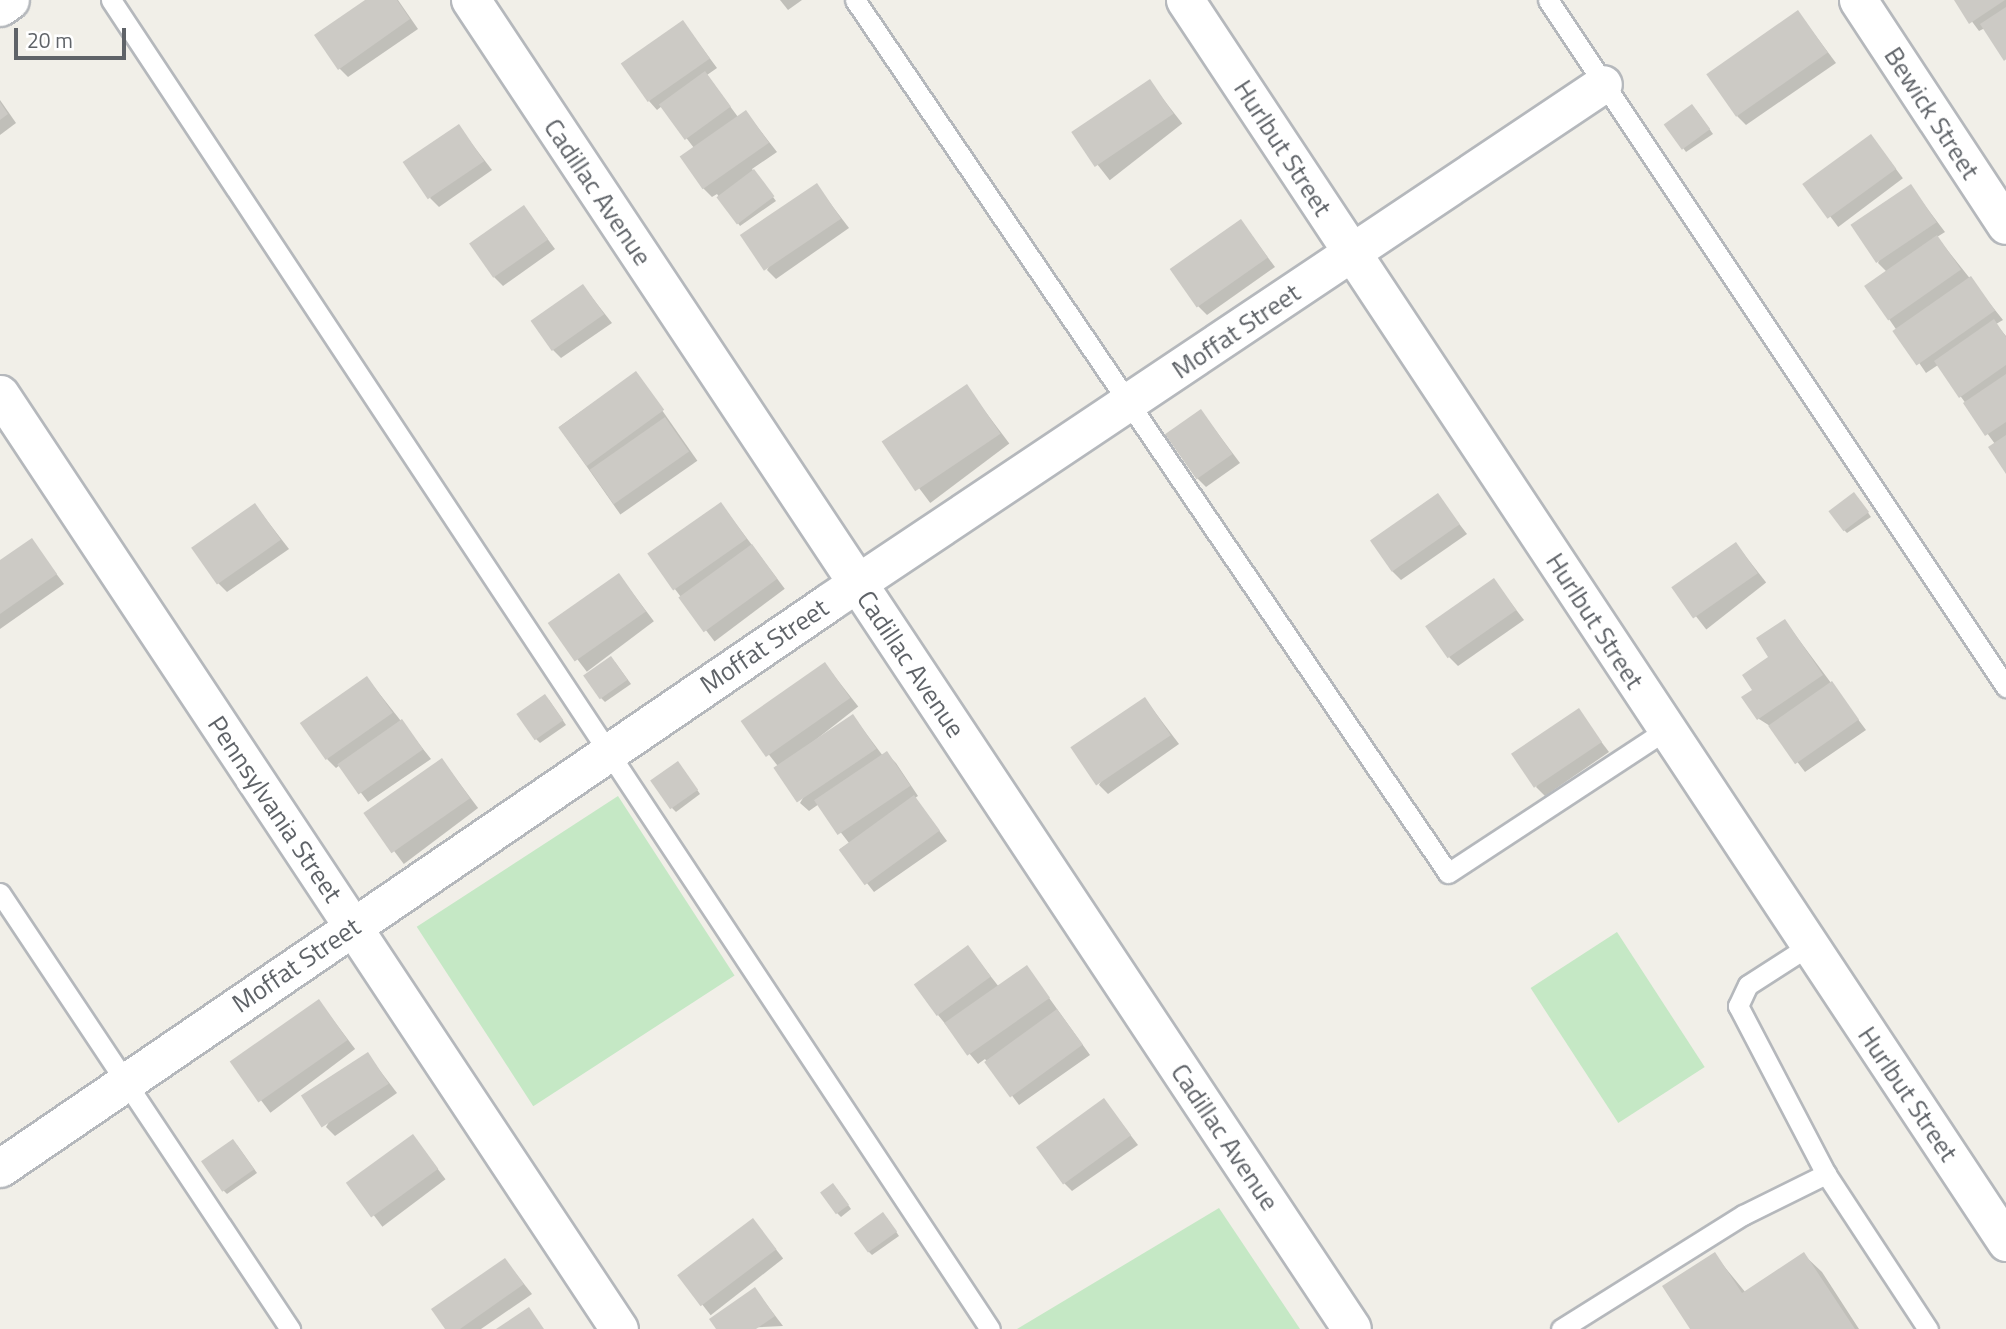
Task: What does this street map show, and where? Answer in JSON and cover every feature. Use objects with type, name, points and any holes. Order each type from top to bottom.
[{"type":"main road","name":"Cadillac Avenue","points":[[471,0],[1352,1329]]},
{"type":"street","points":[[0,7],[10,0]]},
{"type":"street","name":"Hurlbut Street","points":[[1185,0],[2006,1242]]},
{"type":"street","name":"Bewick Street","points":[[1857,0],[2006,225]]},
{"type":"street","name":"Moffat Street","points":[[0,1168],[857,582],[1603,84]]},
{"type":"street","name":"Pennsylvania Street","points":[[0,394],[619,1329]]},
{"type":"lane","points":[[111,0],[990,1329]]},
{"type":"lane","points":[[855,0],[1448,873],[1667,729]]},
{"type":"lane","points":[[1548,0],[2006,687]]},
{"type":"lane","points":[[0,893],[290,1329]]},
{"type":"lane","points":[[1810,945],[1748,985],[1738,1006],[1826,1174],[1928,1329]]},
{"type":"lane","points":[[1561,1329],[1721,1228],[1826,1174]]},
{"type":"green space","points":[[618,796],[735,975],[533,1106],[417,927]]},
{"type":"green space","points":[[1617,932],[1705,1067],[1618,1123],[1531,988]]},
{"type":"green space","points":[[1219,1208],[1300,1329],[1017,1329]]},
{"type":"building","points":[[365,0],[397,0],[410,19],[338,70],[314,35]]},
{"type":"building","points":[[1954,0],[2005,0],[1969,24]]},
{"type":"building","points":[[2006,7],[2006,59],[2004,61],[1980,24]]},
{"type":"building","points":[[1798,10],[1828,53],[1736,117],[1706,74]]},
{"type":"building","points":[[683,20],[710,59],[648,102],[621,64]]},
{"type":"building","points":[[705,71],[731,107],[685,140],[659,105]]},
{"type":"building","points":[[1150,79],[1173,114],[1095,167],[1071,132]]},
{"type":"building","points":[[0,102],[8,114],[0,120]]},
{"type":"building","points":[[1692,104],[1710,129],[1682,150],[1664,125]]},
{"type":"building","points":[[746,110],[769,143],[703,189],[680,156]]},
{"type":"building","points":[[459,124],[484,161],[428,199],[403,162]]},
{"type":"building","points":[[1871,134],[1896,169],[1828,219],[1802,184]]},
{"type":"building","points":[[754,169],[774,196],[737,224],[716,197]]},
{"type":"building","points":[[817,183],[841,219],[764,271],[740,235]]},
{"type":"building","points":[[1911,184],[1937,222],[1876,263],[1850,225]]},
{"type":"building","points":[[524,205],[548,239],[493,278],[469,243]]},
{"type":"building","points":[[1241,219],[1268,258],[1197,307],[1170,269]]},
{"type":"building","points":[[1937,235],[1961,269],[1888,320],[1864,286]]},
{"type":"building","points":[[1971,276],[1995,310],[1916,365],[1892,331]]},
{"type":"building","points":[[583,284],[604,314],[552,351],[531,321]]},
{"type":"building","points":[[1994,319],[2006,337],[2006,365],[1959,398],[1934,361]]},
{"type":"building","points":[[636,371],[664,410],[587,466],[558,427]]},
{"type":"building","points":[[2006,374],[2006,422],[1985,436],[1963,403]]},
{"type":"building","points":[[967,384],[1001,434],[915,491],[882,442]]},
{"type":"building","points":[[1201,409],[1233,454],[1197,479],[1165,434]]},
{"type":"building","points":[[665,417],[689,451],[614,504],[590,470]]},
{"type":"building","points":[[2006,435],[2006,474],[1988,447]]},
{"type":"building","points":[[1854,492],[1869,512],[1843,531],[1828,511]]},
{"type":"building","points":[[1438,493],[1460,524],[1392,572],[1370,541]]},
{"type":"building","points":[[721,502],[747,539],[673,590],[647,554]]},
{"type":"building","points":[[255,503],[281,540],[217,585],[191,548]]},
{"type":"building","points":[[32,538],[57,574],[0,614],[0,560]]},
{"type":"building","points":[[1736,542],[1758,573],[1693,618],[1671,587]]},
{"type":"building","points":[[752,544],[777,579],[704,632],[678,597]]},
{"type":"building","points":[[619,573],[646,612],[575,661],[548,623]]},
{"type":"building","points":[[1494,578],[1516,610],[1448,658],[1425,626]]},
{"type":"building","points":[[1785,619],[1823,675],[1757,720],[1741,697],[1752,690],[1742,675],[1768,657],[1756,638]]},
{"type":"building","points":[[611,656],[628,680],[600,699],[583,676]]},
{"type":"building","points":[[825,662],[850,698],[766,757],[741,721]]},
{"type":"building","points":[[367,676],[393,713],[326,760],[300,723]]},
{"type":"building","points":[[1832,681],[1859,720],[1795,764],[1768,726]]},
{"type":"building","points":[[545,694],[563,720],[535,740],[516,714]]},
{"type":"building","points":[[1145,697],[1171,735],[1096,785],[1070,747]]},
{"type":"building","points":[[1579,708],[1602,742],[1534,788],[1511,754]]},
{"type":"building","points":[[853,714],[876,749],[797,803],[773,768]]},
{"type":"building","points":[[402,719],[423,749],[359,795],[337,764]]},
{"type":"building","points":[[887,751],[910,786],[838,835],[814,800]]},
{"type":"building","points":[[442,758],[470,798],[391,853],[363,813]]},
{"type":"building","points":[[678,761],[698,790],[670,809],[650,781]]},
{"type":"building","points":[[914,795],[940,831],[865,885],[839,850]]},
{"type":"building","points":[[968,945],[991,977],[937,1016],[914,984]]},
{"type":"building","points":[[1027,965],[1050,998],[967,1056],[944,1023]]},
{"type":"building","points":[[319,999],[348,1040],[258,1102],[230,1062]]},
{"type":"building","points":[[1057,1009],[1083,1045],[1010,1097],[984,1062]]},
{"type":"building","points":[[368,1052],[389,1084],[322,1127],[301,1096]]},
{"type":"building","points":[[1104,1098],[1131,1135],[1063,1185],[1036,1147]]},
{"type":"building","points":[[413,1134],[438,1169],[371,1218],[346,1183]]},
{"type":"building","points":[[233,1139],[254,1169],[222,1192],[201,1161]]},
{"type":"building","points":[[833,1183],[849,1205],[836,1214],[820,1192]]},
{"type":"building","points":[[883,1212],[897,1231],[868,1253],[854,1233]]},
{"type":"building","points":[[753,1218],[776,1249],[701,1306],[677,1275]]},
{"type":"building","points":[[1715,1252],[1742,1293],[1804,1252],[1855,1329],[1690,1329],[1662,1286]]},
{"type":"building","points":[[505,1258],[524,1284],[460,1329],[445,1329],[431,1309]]},
{"type":"building","points":[[755,1287],[775,1316],[756,1329],[716,1329],[709,1319]]},
{"type":"building","points":[[529,1307],[544,1329],[496,1329]]}]
